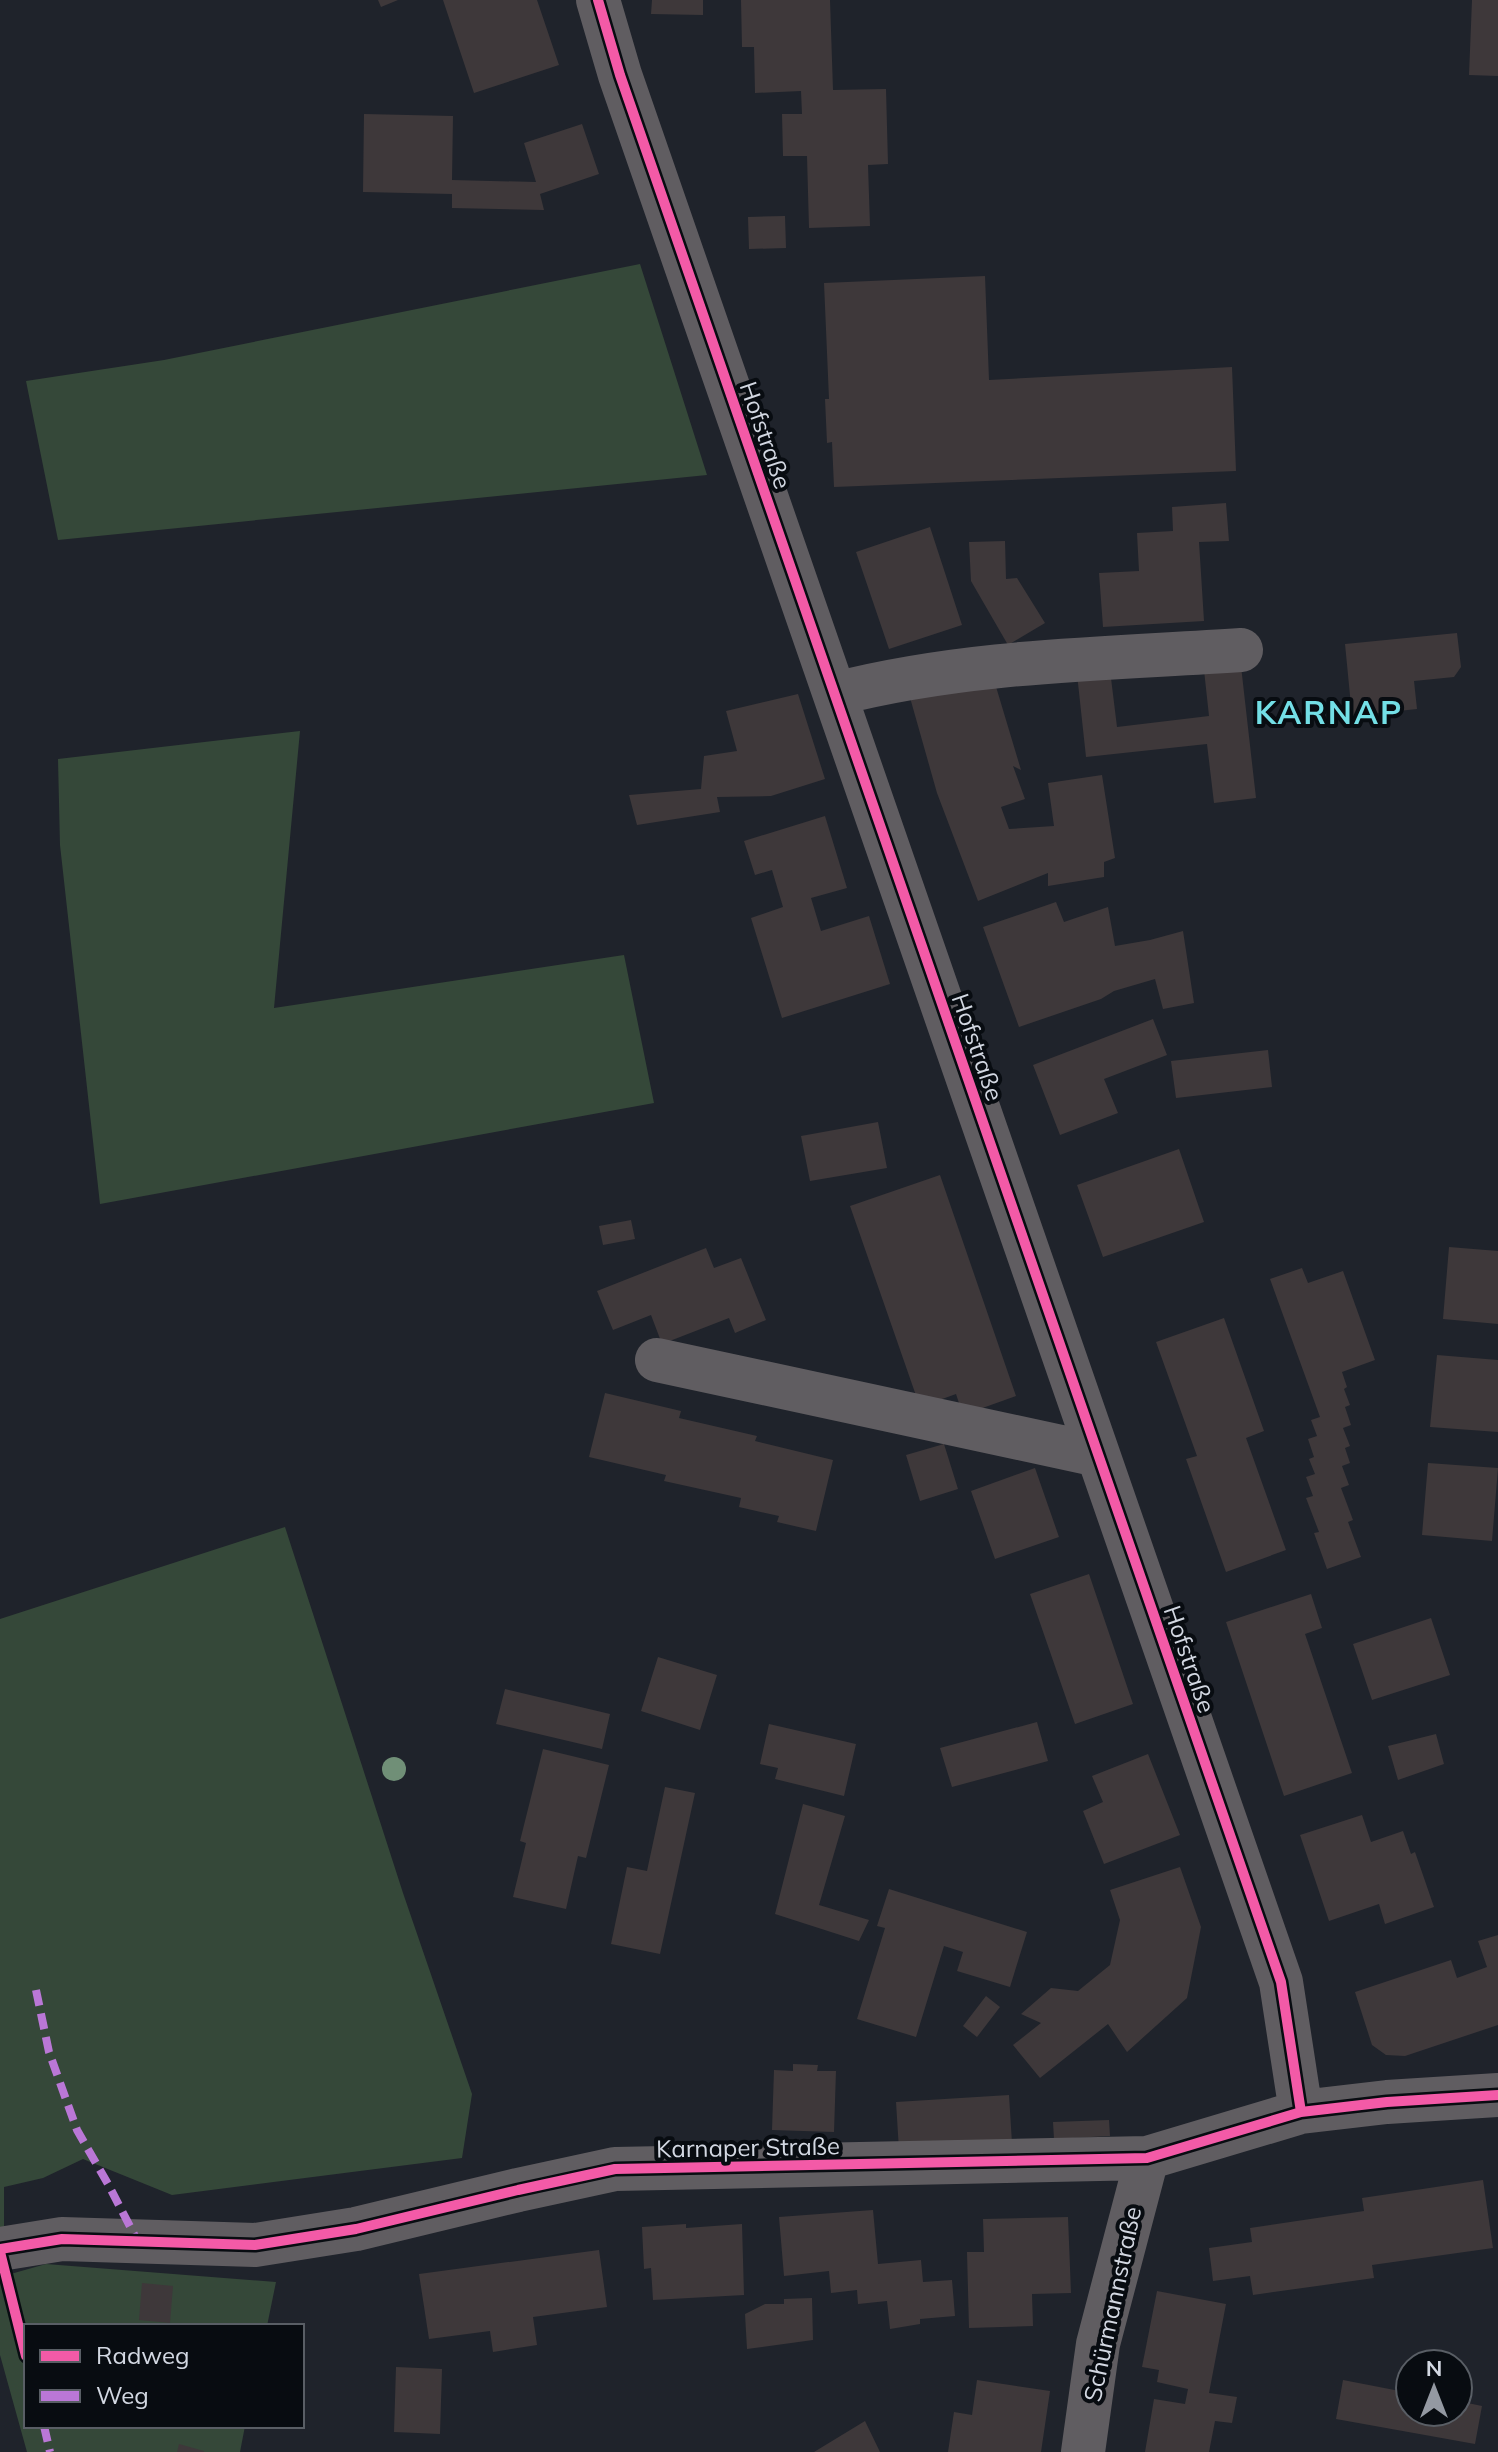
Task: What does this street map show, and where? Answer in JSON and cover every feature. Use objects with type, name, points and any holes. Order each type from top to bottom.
[{"type":"street","name":"Hofstraße","points":[[598,0],[620,75],[1281,1982],[1301,2112]]},
{"type":"street","points":[[835,694],[887,681],[960,669],[1241,650]]},
{"type":"street","points":[[657,1360],[1098,1455]]},
{"type":"street","name":"Karnaper Straße","points":[[0,2249],[62,2239],[255,2245],[356,2229],[615,2169],[1147,2158],[1301,2112],[1387,2102],[1498,2095]]},
{"type":"street","name":"Schürmannstraße","points":[[1083,2452],[1098,2344],[1147,2158]]},
{"type":"green space","points":[[640,264],[707,475],[58,540],[26,381],[164,360]]},
{"type":"green space","points":[[300,731],[274,1008],[624,955],[654,1103],[100,1204],[60,845],[58,759]]},
{"type":"green space","points":[[285,1527],[403,1893],[472,2094],[462,2158],[172,2195],[83,2159],[43,2178],[4,2187],[4,2230],[0,2230],[0,1619]]},
{"type":"green space","points":[[46,2264],[276,2282],[267,2324],[24,2324],[24,2428],[245,2428],[240,2452],[27,2452],[0,2355],[0,2277]]},
{"type":"building","points":[[378,0],[398,0],[381,7]]},
{"type":"building","points":[[443,0],[537,0],[559,65],[474,93]]},
{"type":"building","points":[[652,0],[703,0],[703,15],[651,14]]},
{"type":"building","points":[[741,0],[830,0],[833,90],[886,89],[888,164],[868,165],[870,226],[809,228],[807,156],[783,156],[782,114],[802,114],[801,91],[755,93],[754,47],[742,47]]},
{"type":"building","points":[[1472,0],[1498,0],[1498,76],[1469,75]]},
{"type":"building","points":[[364,114],[453,116],[452,180],[536,182],[524,143],[582,124],[599,174],[540,194],[544,210],[452,208],[452,194],[363,192]]},
{"type":"building","points":[[785,216],[786,248],[749,249],[748,217]]},
{"type":"building","points":[[985,276],[989,380],[1232,367],[1236,471],[834,487],[832,442],[827,443],[825,399],[829,399],[824,283]]},
{"type":"building","points":[[1226,503],[1229,541],[1199,542],[1204,621],[1103,627],[1099,573],[1139,571],[1137,533],[1173,531],[1172,507]]},
{"type":"building","points":[[930,527],[962,625],[889,649],[856,552]]},
{"type":"building","points":[[1005,541],[1006,579],[1017,578],[1045,623],[1008,645],[971,581],[969,542]]},
{"type":"building","points":[[1457,633],[1461,667],[1454,677],[1414,681],[1417,709],[1352,716],[1345,644]]},
{"type":"building","points":[[1241,666],[1256,798],[1214,803],[1207,744],[1086,757],[1077,674],[1110,670],[1117,727],[1209,716],[1204,670]]},
{"type":"building","points":[[991,670],[1021,770],[1013,766],[1025,799],[1001,807],[1009,829],[1054,826],[1048,783],[1102,775],[1115,858],[1104,862],[1104,877],[1048,886],[1048,873],[978,901],[937,793],[909,694]]},
{"type":"building","points":[[798,694],[825,779],[771,796],[717,797],[720,812],[637,825],[629,795],[701,789],[704,756],[737,751],[726,711]]},
{"type":"building","points":[[825,816],[847,888],[811,898],[821,931],[869,916],[890,984],[782,1018],[751,918],[783,907],[772,870],[755,875],[744,841]]},
{"type":"building","points":[[1056,902],[1064,922],[1108,907],[1115,946],[1183,931],[1194,1003],[1163,1009],[1155,979],[1019,1027],[983,927]]},
{"type":"building","points":[[1153,1019],[1167,1055],[1104,1079],[1118,1113],[1060,1135],[1033,1065]]},
{"type":"building","points":[[1268,1050],[1272,1087],[1176,1098],[1171,1061]]},
{"type":"building","points":[[878,1122],[887,1168],[810,1181],[801,1136]]},
{"type":"building","points":[[1179,1149],[1204,1222],[1103,1257],[1077,1185]]},
{"type":"building","points":[[940,1175],[1016,1396],[963,1415],[956,1394],[920,1407],[850,1206]]},
{"type":"building","points":[[631,1220],[635,1239],[603,1245],[599,1226]]},
{"type":"building","points":[[1449,1247],[1498,1251],[1498,1324],[1443,1319]]},
{"type":"building","points":[[706,1248],[714,1268],[741,1258],[766,1320],[735,1333],[729,1318],[662,1344],[651,1315],[613,1330],[597,1291]]},
{"type":"building","points":[[1302,1268],[1308,1283],[1343,1271],[1375,1360],[1342,1372],[1350,1405],[1345,1407],[1351,1425],[1343,1428],[1350,1446],[1345,1448],[1350,1463],[1342,1466],[1349,1485],[1341,1488],[1353,1520],[1348,1522],[1361,1557],[1327,1569],[1314,1533],[1319,1532],[1306,1498],[1313,1496],[1306,1477],[1315,1474],[1309,1459],[1314,1457],[1308,1439],[1317,1436],[1311,1420],[1320,1417],[1270,1279]]},
{"type":"building","points":[[1224,1318],[1264,1431],[1246,1438],[1286,1550],[1226,1572],[1186,1459],[1197,1456],[1156,1342]]},
{"type":"building","points":[[1437,1355],[1498,1360],[1498,1432],[1430,1427]]},
{"type":"building","points":[[605,1393],[681,1411],[679,1418],[757,1436],[755,1441],[833,1460],[816,1531],[777,1522],[779,1516],[739,1507],[741,1498],[664,1481],[666,1475],[589,1457]]},
{"type":"building","points":[[944,1444],[958,1489],[920,1501],[906,1455]]},
{"type":"building","points":[[1428,1463],[1498,1468],[1492,1541],[1422,1535]]},
{"type":"building","points":[[1035,1468],[1059,1537],[995,1559],[971,1491]]},
{"type":"building","points":[[1089,1574],[1133,1704],[1075,1724],[1030,1594]]},
{"type":"building","points":[[1311,1594],[1322,1628],[1305,1634],[1352,1773],[1284,1796],[1226,1622]]},
{"type":"building","points":[[1431,1618],[1450,1675],[1372,1700],[1353,1644]]},
{"type":"building","points":[[658,1657],[717,1675],[700,1730],[641,1711]]},
{"type":"building","points":[[505,1689],[610,1714],[602,1749],[496,1724]]},
{"type":"building","points":[[1037,1722],[1048,1761],[952,1787],[940,1748]]},
{"type":"building","points":[[769,1724],[856,1744],[844,1796],[775,1779],[778,1768],[760,1764]]},
{"type":"building","points":[[1436,1734],[1444,1764],[1398,1780],[1388,1746]]},
{"type":"building","points":[[543,1749],[609,1765],[586,1858],[578,1856],[566,1909],[513,1897],[526,1843],[520,1841]]},
{"type":"building","points":[[1148,1754],[1180,1835],[1104,1864],[1083,1811],[1103,1802],[1092,1776]]},
{"type":"building","points":[[665,1787],[695,1793],[660,1954],[611,1944],[627,1867],[647,1871]]},
{"type":"building","points":[[803,1804],[845,1816],[819,1905],[869,1920],[859,1941],[775,1914]]},
{"type":"building","points":[[1362,1815],[1371,1842],[1403,1831],[1411,1854],[1415,1852],[1434,1907],[1385,1924],[1379,1904],[1329,1921],[1300,1835]]},
{"type":"building","points":[[1180,1867],[1201,1927],[1187,1998],[1127,2052],[1108,2024],[1040,2078],[1013,2045],[1041,2023],[1021,2014],[1051,1988],[1078,1991],[1110,1965],[1120,1920],[1110,1890]]},
{"type":"building","points":[[889,1889],[1027,1932],[1010,1987],[957,1971],[963,1952],[944,1946],[916,2037],[857,2019],[885,1928],[877,1926]]},
{"type":"building","points":[[1498,1935],[1498,2025],[1405,2056],[1386,2055],[1372,2045],[1355,1992],[1451,1960],[1457,1978],[1487,1967],[1478,1941]]},
{"type":"building","points":[[986,1996],[1000,2007],[977,2037],[963,2026]]},
{"type":"building","points":[[793,2064],[818,2065],[817,2071],[836,2071],[834,2132],[772,2130],[774,2070],[793,2071]]},
{"type":"building","points":[[1009,2095],[1012,2143],[899,2150],[896,2102]]},
{"type":"building","points":[[1109,2120],[1110,2136],[1054,2139],[1053,2122]]},
{"type":"building","points":[[1483,2180],[1493,2248],[1372,2265],[1374,2278],[1253,2295],[1250,2276],[1213,2281],[1209,2248],[1252,2242],[1250,2228],[1364,2211],[1362,2198]]},
{"type":"building","points":[[873,2210],[878,2264],[921,2260],[923,2282],[952,2280],[955,2316],[920,2319],[920,2324],[890,2329],[887,2301],[858,2304],[857,2290],[831,2293],[829,2271],[784,2276],[779,2217]]},
{"type":"building","points":[[1068,2217],[1071,2293],[1032,2294],[1033,2326],[969,2328],[967,2252],[984,2252],[983,2219]]},
{"type":"building","points":[[686,2224],[686,2228],[742,2224],[744,2295],[653,2300],[651,2268],[644,2269],[642,2227]]},
{"type":"building","points":[[599,2250],[607,2307],[533,2317],[537,2345],[493,2352],[490,2331],[429,2339],[419,2274]]},
{"type":"building","points":[[142,2283],[173,2286],[170,2323],[139,2320]]},
{"type":"building","points":[[1157,2291],[1226,2304],[1209,2393],[1237,2397],[1232,2423],[1215,2421],[1209,2452],[1145,2452],[1154,2399],[1185,2404],[1188,2389],[1157,2382],[1159,2370],[1142,2367]]},
{"type":"building","points":[[812,2298],[813,2340],[747,2349],[745,2314],[765,2304],[784,2304],[784,2299]]},
{"type":"building","points":[[396,2367],[442,2369],[440,2434],[394,2432]]},
{"type":"building","points":[[977,2380],[1050,2391],[1041,2452],[948,2452],[954,2412],[972,2415]]},
{"type":"building","points":[[1343,2380],[1394,2390],[1394,2428],[1474,2428],[1474,2404],[1482,2406],[1475,2444],[1336,2419]]},
{"type":"building","points":[[865,2421],[880,2452],[814,2452]]},
{"type":"building","points":[[179,2444],[204,2451],[204,2452],[177,2452]]},
{"type":"marked path","points":[[36,1990],[49,2052],[77,2130],[137,2240]]},
{"type":"marked path","points":[[44,2428],[50,2452]]},
{"type":"cycle path","points":[[598,0],[620,75],[1281,1982],[1301,2112]]},
{"type":"cycle path","points":[[0,2249],[62,2239],[255,2245],[356,2229],[615,2169],[1147,2158],[1301,2112],[1387,2102],[1498,2095]]},
{"type":"cycle path","points":[[0,2252],[24,2348]]},
{"type":"district","name":"KARNAP","points":[[1329,712]]}]
